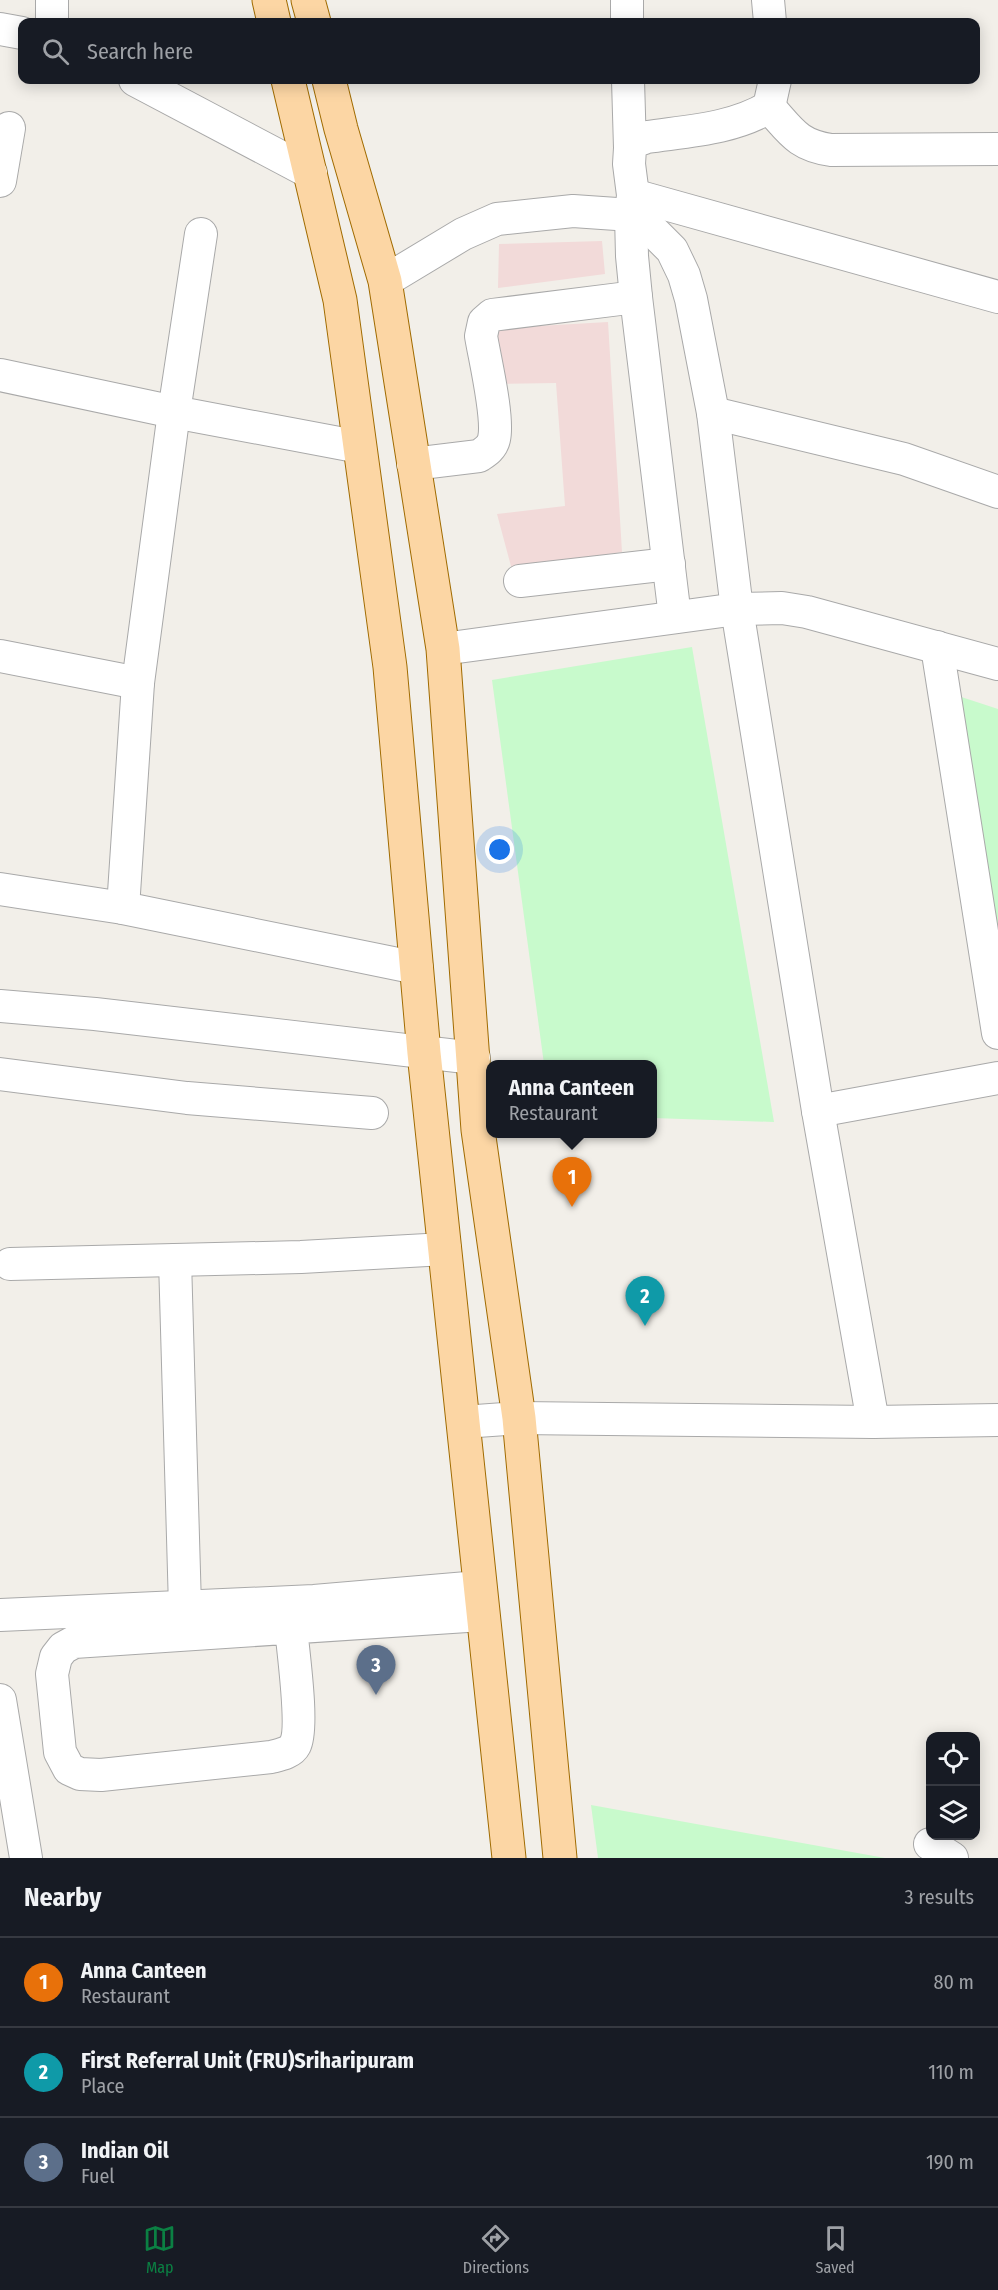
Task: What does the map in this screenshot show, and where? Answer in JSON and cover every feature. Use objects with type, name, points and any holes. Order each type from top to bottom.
[{"type":"main road","points":[[269,0],[273,18]]},
{"type":"main road","points":[[308,0],[313,18]]},
{"type":"main road","points":[[289,84],[340,300],[390,667],[424,1053],[509,1858]]},
{"type":"main road","points":[[331,84],[341,129],[385,281],[443,648],[478,1130],[519,1418],[560,1858]]},
{"type":"street","points":[[52,0],[52,18]]},
{"type":"street","points":[[627,0],[627,18]]},
{"type":"street","points":[[768,0],[770,18]]},
{"type":"street","points":[[0,29],[18,32]]},
{"type":"street","points":[[143,84],[310,173]]},
{"type":"street","points":[[628,84],[629,164],[636,297],[675,617]]},
{"type":"street","points":[[630,148],[636,141],[647,137],[740,122],[780,111],[815,147],[831,150],[998,149]]},
{"type":"street","points":[[0,181],[9,128]]},
{"type":"street","points":[[303,140],[341,129]]},
{"type":"street","points":[[632,205],[646,224],[672,250],[684,275],[691,299],[713,413],[737,609],[818,1111],[873,1422]]},
{"type":"street","points":[[385,281],[462,234],[497,219],[632,205],[998,297]]},
{"type":"street","points":[[123,908],[138,683],[174,412],[201,234]]},
{"type":"street","points":[[413,464],[479,456],[494,442],[495,425],[481,336],[484,322],[492,315],[636,297]]},
{"type":"street","points":[[0,375],[174,412],[360,447]]},
{"type":"street","points":[[713,413],[904,459],[998,492]]},
{"type":"street","points":[[520,581],[669,564]]},
{"type":"street","points":[[443,648],[737,609],[782,608],[807,612],[998,664]]},
{"type":"street","points":[[938,647],[998,1033]]},
{"type":"street","points":[[0,656],[138,683]]},
{"type":"street","points":[[0,889],[123,908],[417,968]]},
{"type":"street","points":[[0,1006],[95,1014],[474,1058]]},
{"type":"street","points":[[0,1074],[187,1098],[372,1113]]},
{"type":"street","points":[[818,1111],[998,1078]]},
{"type":"street","points":[[10,1264],[301,1257],[445,1249]]},
{"type":"street","points":[[175,1260],[185,1607]]},
{"type":"street","points":[[464,1422],[519,1418],[873,1422],[998,1420]]},
{"type":"street","points":[[0,1615],[314,1601],[481,1601]]},
{"type":"street","points":[[291,1628],[299,1726],[295,1746],[288,1752],[271,1757],[100,1775],[80,1774],[69,1768],[60,1752],[52,1674],[56,1657],[63,1648],[74,1642],[291,1628],[481,1601]]},
{"type":"street","points":[[0,1700],[26,1858]]},
{"type":"shaded area","points":[[602,241],[605,274],[498,288],[499,244]]},
{"type":"shaded area","points":[[608,322],[622,552],[512,570],[497,514],[565,506],[556,383],[495,384],[488,329]]},
{"type":"green space","points":[[692,647],[774,1122],[657,1118],[657,1060],[543,1060],[492,680]]},
{"type":"green space","points":[[943,691],[998,709],[998,971]]},
{"type":"green space","points":[[591,1805],[885,1858],[598,1858]]},
{"type":"place","name":"Anna Canteen","points":[[572,1207]]},
{"type":"place","name":"First Referral Unit (FRU)Sriharipuram","points":[[645,1326]]},
{"type":"place","name":"Indian Oil","points":[[376,1695]]}]
